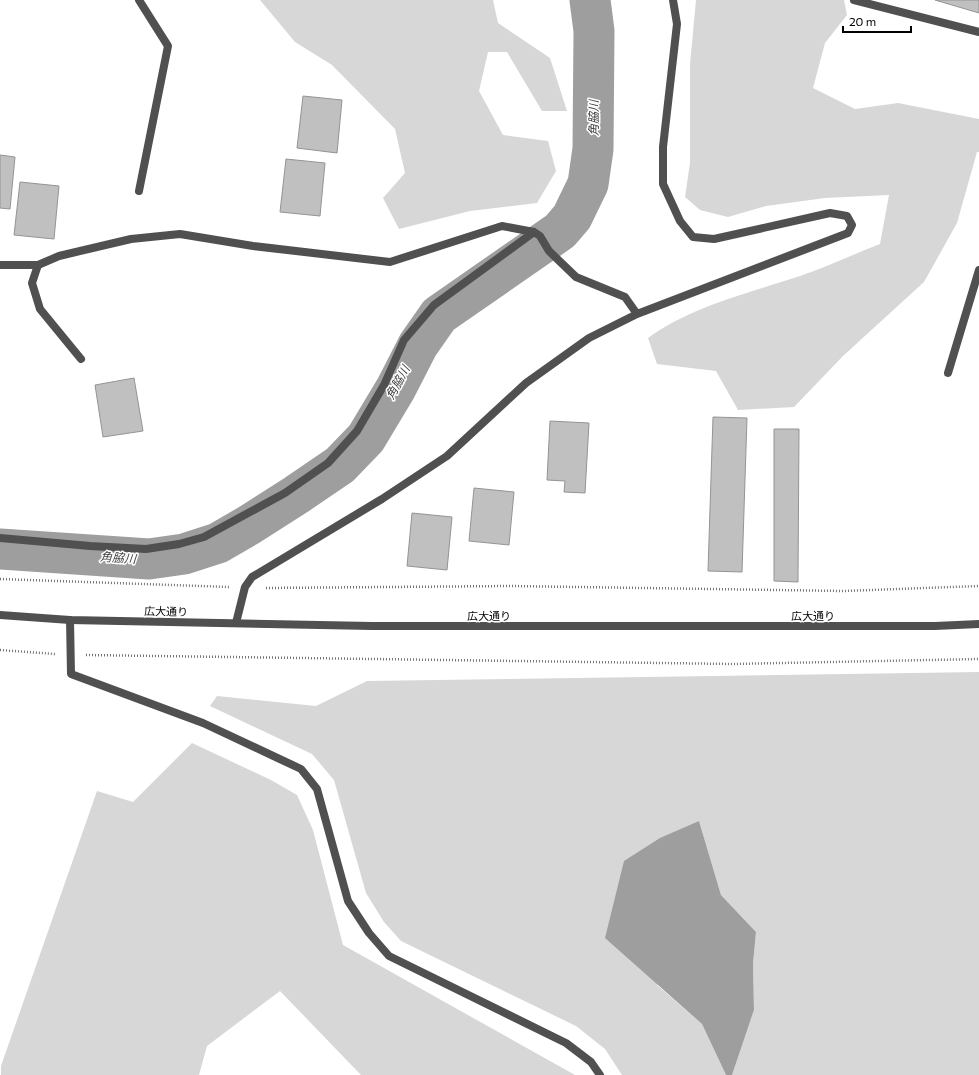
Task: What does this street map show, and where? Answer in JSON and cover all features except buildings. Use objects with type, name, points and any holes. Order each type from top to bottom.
[{"type":"street","points":[[139,0],[168,46],[139,191]]},
{"type":"street","points":[[236,623],[245,587],[252,577],[382,499],[448,456],[526,383],[589,338],[637,314],[848,233],[852,225],[847,216],[830,213],[714,239],[693,237],[680,220],[663,184],[663,147],[677,24],[673,0]]},
{"type":"street","points":[[854,0],[979,32]]},
{"type":"street","points":[[0,265],[38,265],[59,256],[132,239],[180,234],[252,246],[390,262],[502,226],[537,234],[548,251],[576,277],[625,297],[637,314]]},
{"type":"street","points":[[0,538],[90,546],[146,549],[179,544],[204,537],[285,493],[328,463],[357,431],[384,385],[404,340],[434,305],[537,234]]},
{"type":"street","points":[[38,265],[32,283],[40,309],[81,359]]},
{"type":"street","points":[[948,373],[979,270]]},
{"type":"street","name":"広大通り","points":[[0,615],[70,620],[372,626],[919,626],[979,624]]},
{"type":"street","points":[[70,620],[70,674],[203,723],[301,769],[318,789],[348,900],[369,933],[389,956],[566,1043],[591,1062],[600,1075]]},
{"type":"path","points":[[0,580],[271,588],[510,586],[844,591],[979,586]]},
{"type":"path","points":[[0,650],[107,656],[732,664],[979,658]]},
{"type":"shaded area","points":[[260,0],[493,0],[498,23],[550,58],[567,111],[542,111],[507,52],[488,52],[479,91],[503,135],[548,141],[556,171],[537,203],[470,211],[399,229],[383,198],[405,173],[395,129],[332,65],[295,42]]},
{"type":"shaded area","points":[[696,0],[844,0],[847,15],[825,43],[813,88],[855,109],[898,103],[979,119],[979,152],[977,152],[957,223],[924,282],[843,356],[794,407],[738,410],[716,371],[657,364],[648,338],[683,317],[721,301],[830,265],[880,244],[889,195],[825,198],[766,206],[728,217],[700,210],[685,197],[690,163],[690,64]]},
{"type":"shaded area","points":[[979,672],[979,1075],[732,1075],[754,1010],[753,964],[756,932],[721,895],[699,821],[657,985],[702,1024],[726,1075],[622,1075],[605,1049],[576,1026],[401,941],[384,922],[366,893],[334,780],[312,754],[210,706],[217,696],[316,706],[367,681]]},
{"type":"shaded area","points":[[192,743],[271,780],[297,795],[313,830],[343,945],[575,1075],[361,1075],[280,991],[207,1046],[199,1075],[1,1075],[1,1066],[97,791],[133,802]]},
{"type":"shaded area","points":[[699,821],[721,895],[756,932],[753,964],[754,1010],[732,1075],[726,1075],[702,1024],[605,938],[624,861],[660,838]]},
{"type":"waterway","name":"角脇川","points":[[0,549],[149,559],[184,554],[218,543],[296,495],[340,465],[366,438],[396,388],[418,345],[439,315],[560,231],[572,217],[588,184],[593,149],[594,31],[590,0]]}]
